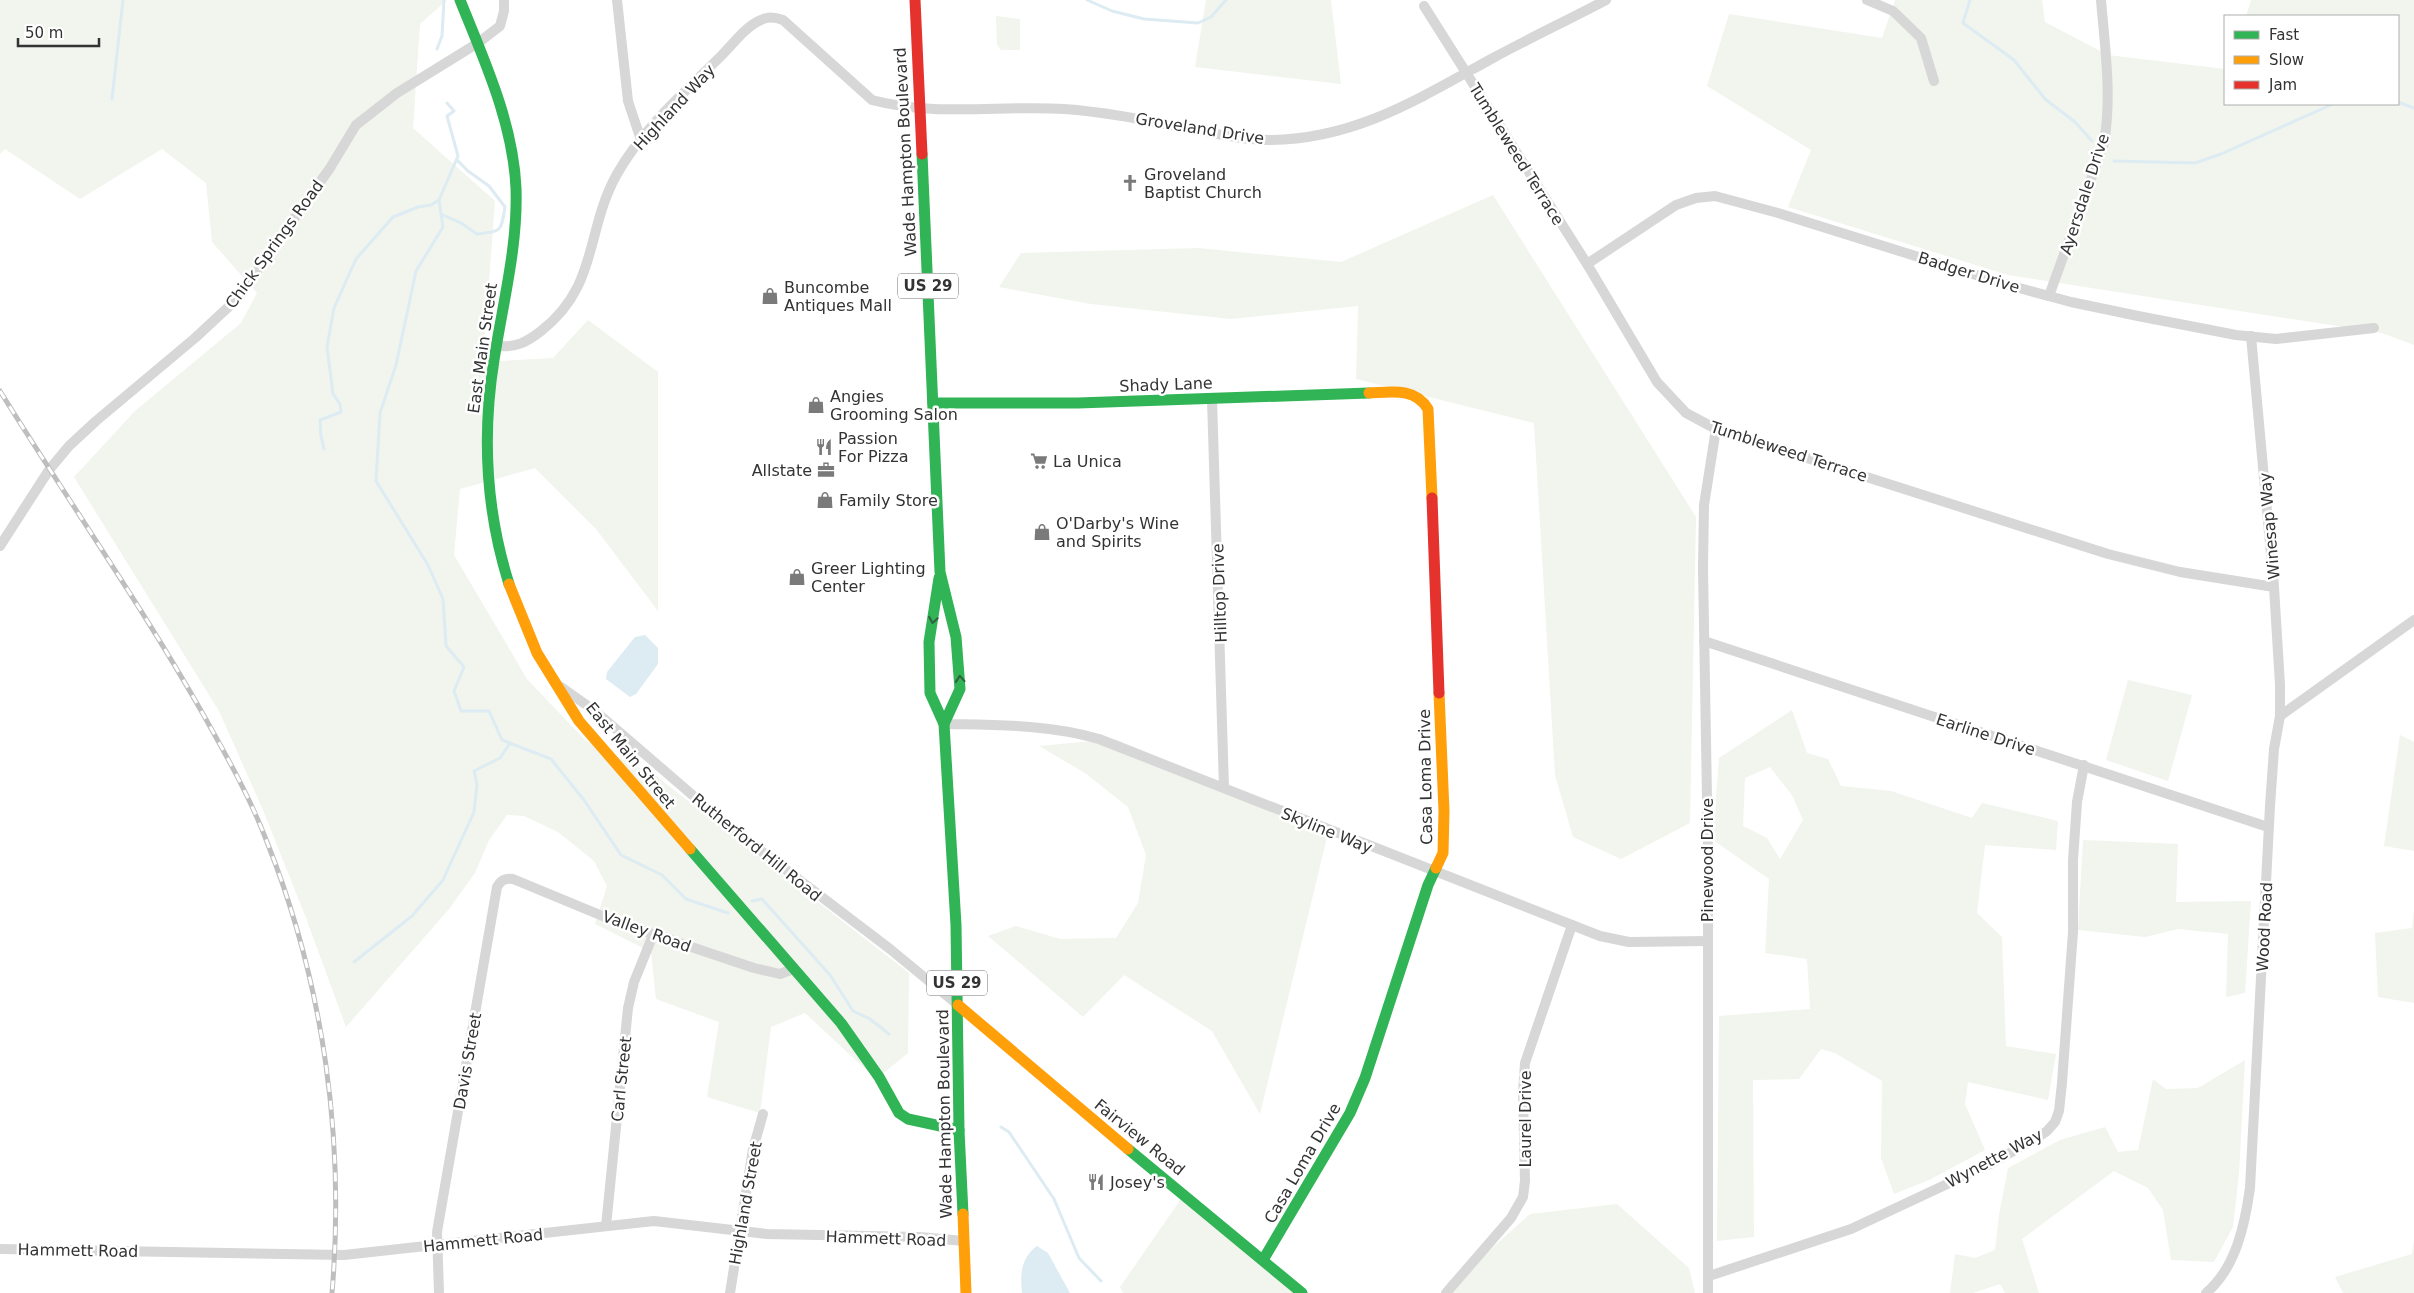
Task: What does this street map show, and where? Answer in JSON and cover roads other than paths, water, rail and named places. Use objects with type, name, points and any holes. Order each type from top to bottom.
[{"type":"street","name":"East Main Street","points":[[460,0],[498,95],[512,154],[515,185],[514,249],[490,390],[487,465],[498,543],[521,618],[548,671],[595,742],[857,1044],[899,1112],[908,1119],[959,1130]]},
{"type":"street","name":"Chick Springs Road","points":[[0,546],[49,470],[69,446],[195,338],[237,299],[330,168],[356,125],[396,93],[478,43],[500,26],[504,11],[504,0]]},
{"type":"street","points":[[617,0],[628,101],[641,140]]},
{"type":"street","name":"Wade Hampton Boulevard","points":[[915,0],[940,572],[929,642],[930,693],[944,724],[956,925],[959,1130],[966,1293]]},
{"type":"street","name":"Groveland Drive","points":[[920,108],[963,110],[1019,107],[1072,110],[1130,117],[1237,137],[1269,140],[1298,138],[1335,132],[1374,120],[1606,0]]},
{"type":"street","points":[[1867,0],[1893,11],[1921,38],[1934,81]]},
{"type":"street","name":"Ayersdale Drive","points":[[2049,296],[2104,143],[2108,121],[2108,89],[2101,0]]},
{"type":"street","name":"Tumbleweed Terrace","points":[[1424,6],[1587,264],[1663,390],[1686,413],[1716,429],[2108,554],[2180,572],[2274,587]]},
{"type":"street","name":"Highland Way","points":[[497,346],[511,348],[531,339],[557,317],[573,297],[585,271],[607,193],[618,173],[641,140],[668,109],[757,22],[766,18],[778,18],[788,24],[872,100],[920,108]]},
{"type":"street","name":"Badger Drive","points":[[1587,264],[1676,205],[1696,198],[1715,196],[1778,212],[2049,296],[2138,316],[2251,336],[2298,338],[2374,328]]},
{"type":"street","name":"Winesap Way","points":[[2251,336],[2274,587],[2280,716]]},
{"type":"street","name":"Shady Lane","points":[[933,403],[1078,403],[1400,392]]},
{"type":"street","name":"Casa Loma Drive","points":[[1263,1260],[1350,1113],[1365,1078],[1434,872],[1443,852],[1444,811],[1429,415],[1421,399],[1409,392],[1400,392]]},
{"type":"street","name":"Hilltop Drive","points":[[1212,399],[1224,788]]},
{"type":"street","name":"Pinewood Drive","points":[[1708,1293],[1704,505],[1716,429]]},
{"type":"street","name":"Wade Hampton Boulevard","points":[[940,572],[956,637],[960,689],[944,724]]},
{"type":"street","points":[[2280,716],[2414,620]]},
{"type":"street","name":"Earline Drive","points":[[1704,641],[2268,827]]},
{"type":"street","name":"Rutherford Hill Road","points":[[559,686],[595,710],[726,824],[890,950],[958,1005]]},
{"type":"street","name":"Wood Road","points":[[2206,1293],[2222,1275],[2232,1257],[2245,1218],[2250,1188],[2268,827],[2274,749],[2280,716]]},
{"type":"street","name":"Skyline Way","points":[[944,724],[999,724],[1078,733],[1099,739],[1600,936],[1629,942],[1707,941]]},
{"type":"street","name":"Wynette Way","points":[[1709,1276],[1851,1229],[1990,1164],[2037,1138],[2047,1131],[2054,1122],[2059,1111],[2062,1083],[2073,932],[2073,860],[2077,802],[2084,766]]},
{"type":"street","name":"Valley Road","points":[[504,879],[513,879],[653,935],[754,968],[780,974],[793,969]]},
{"type":"street","name":"Davis Street","points":[[439,1293],[437,1232],[497,887],[504,879]]},
{"type":"street","name":"Laurel Drive","points":[[1446,1293],[1511,1218],[1523,1198],[1525,1181],[1523,1092],[1525,1063],[1572,925]]},
{"type":"street","name":"Carl Street","points":[[606,1226],[628,1008],[634,982],[653,935]]},
{"type":"street","name":"Fairview Road","points":[[958,1005],[1028,1067],[1302,1293]]},
{"type":"street","name":"Highland Street","points":[[730,1293],[753,1149],[763,1114]]},
{"type":"street","name":"Hammett Road","points":[[0,1249],[344,1255],[654,1221],[739,1231],[919,1237],[964,1241]]},
{"type":"waterway","points":[[112,99],[123,0]]},
{"type":"waterway","points":[[437,49],[442,36],[444,0]]},
{"type":"waterway","points":[[1087,0],[1112,11],[1144,19],[1198,23],[1211,17],[1226,0]]},
{"type":"waterway","points":[[1970,0],[1963,23],[2014,60],[2045,99],[2075,122],[2092,141]]},
{"type":"waterway","points":[[2399,102],[2414,108]]},
{"type":"waterway","points":[[447,103],[454,111],[447,116],[458,156],[439,200],[443,227],[416,271],[396,365],[380,413],[376,481],[428,565],[443,599],[446,646],[464,667],[454,691],[461,711],[489,711],[502,740],[551,759],[584,800],[621,855],[662,875],[686,899],[728,913]]},
{"type":"waterway","points":[[2114,161],[2195,163],[2221,154],[2331,105]]},
{"type":"waterway","points":[[443,215],[461,223],[477,234],[496,231],[501,226],[505,207],[489,186],[468,171],[457,160]]},
{"type":"waterway","points":[[324,449],[320,420],[341,412],[340,404],[333,394],[327,347],[334,308],[356,259],[393,217],[418,207],[431,205],[439,200]]},
{"type":"waterway","points":[[354,962],[412,916],[443,880],[474,812],[477,784],[474,771],[500,758],[510,743]]},
{"type":"waterway","points":[[752,901],[762,899],[830,975],[853,1011],[870,1019],[889,1034]]},
{"type":"waterway","points":[[1001,1127],[1009,1132],[1054,1199],[1079,1258],[1101,1281]]},
{"type":"railway","points":[[0,391],[129,591],[203,714],[253,809],[287,896],[303,951],[316,1007],[326,1064],[335,1178],[335,1236],[332,1293]]},
{"type":"place","name":"Groveland Baptist Church","points":[[1130,183]]},
{"type":"place","name":"Buncombe Antiques Mall","points":[[770,296]]},
{"type":"place","name":"Angies Grooming Salon","points":[[816,405]]},
{"type":"place","name":"Passion For Pizza","points":[[824,447]]},
{"type":"place","name":"La Unica","points":[[1039,461]]},
{"type":"place","name":"Allstate","points":[[826,470]]},
{"type":"place","name":"Family Store","points":[[825,500]]},
{"type":"place","name":"O'Darby's Wine and Spirits","points":[[1042,532]]},
{"type":"place","name":"Greer Lighting Center","points":[[797,577]]},
{"type":"place","name":"Josey's","points":[[1096,1182]]}]
